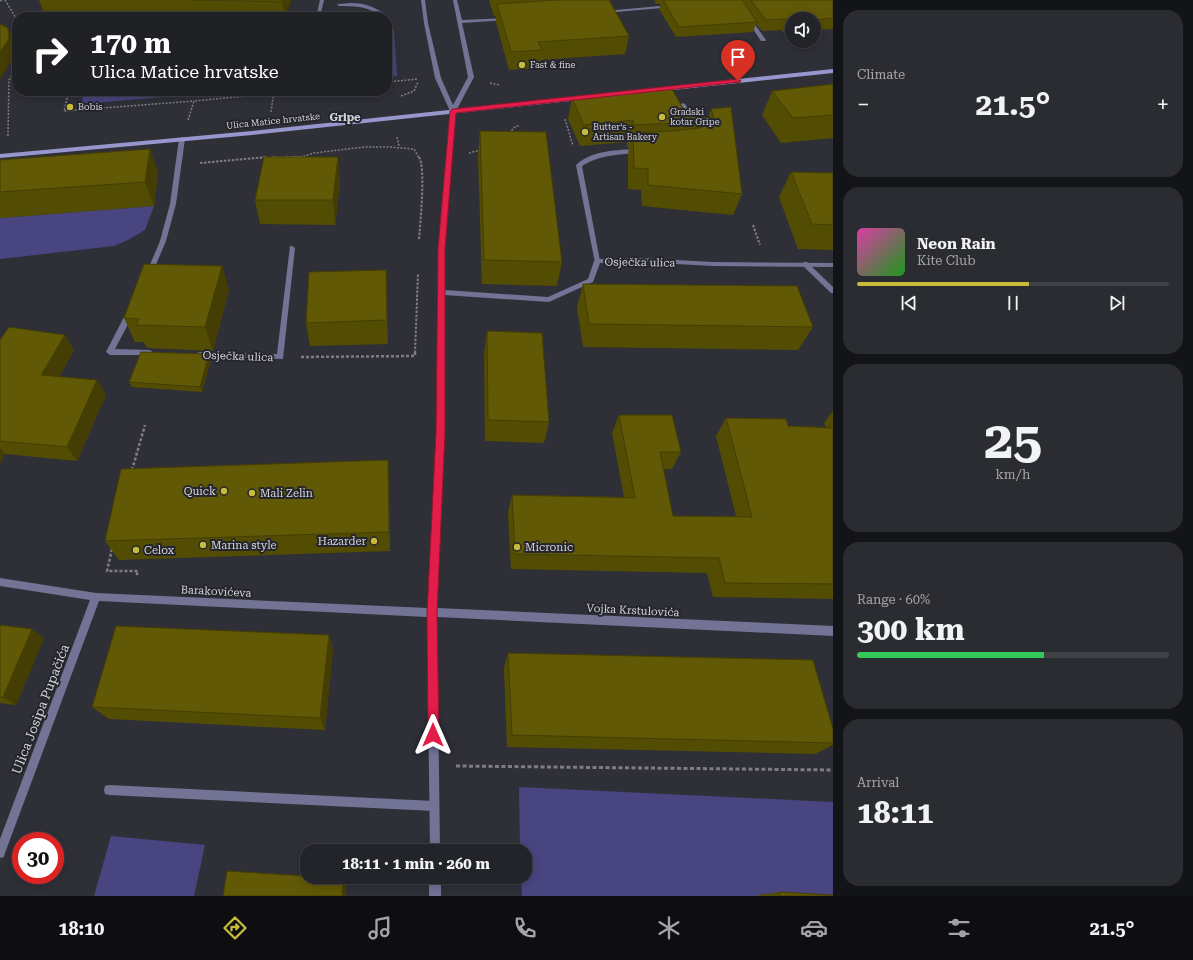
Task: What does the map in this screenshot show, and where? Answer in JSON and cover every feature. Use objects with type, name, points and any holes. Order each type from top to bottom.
[{"type":"street","points":[[319,12],[322,0]]},
{"type":"street","points":[[423,0],[426,23],[438,78],[453,111]]},
{"type":"street","points":[[435,844],[432,613],[441,432],[442,249],[453,111],[471,77],[455,0]]},
{"type":"street","points":[[339,5],[358,4],[373,7],[379,12]]},
{"type":"street","points":[[599,12],[675,6]]},
{"type":"street","points":[[745,14],[763,40]]},
{"type":"street","points":[[460,22],[515,18]]},
{"type":"street","name":"Ulica Matice hrvatske","points":[[0,156],[182,139],[833,71]]},
{"type":"street","points":[[683,105],[697,126]]},
{"type":"street","points":[[146,281],[163,241],[173,204],[182,139]]},
{"type":"street","points":[[597,261],[580,165],[592,157],[613,152],[644,150]]},
{"type":"street","points":[[280,357],[292,248]]},
{"type":"street","name":"Osječka ulica","points":[[441,292],[550,300],[590,280],[597,261],[639,260],[713,264],[833,265]]},
{"type":"street","points":[[805,264],[833,291]]},
{"type":"street","points":[[131,309],[110,352],[156,354]]},
{"type":"street","name":"Osječka ulica","points":[[195,354],[280,357]]},
{"type":"street","name":"Barakovićeva","points":[[0,582],[96,597],[432,613]]},
{"type":"street","name":"Ulica Josipa Pupačića","points":[[0,853],[96,597]]},
{"type":"street","name":"Vojka Krstulovića","points":[[432,613],[833,631]]},
{"type":"street","points":[[109,790],[434,806]]},
{"type":"street","points":[[435,884],[435,896]]},
{"type":"path","points":[[5,0],[12,12]]},
{"type":"path","points":[[5,34],[12,38]]},
{"type":"path","points":[[8,138],[9,80],[12,75]]},
{"type":"path","points":[[392,82],[420,79],[414,91],[396,98]]},
{"type":"path","points":[[68,96],[64,110],[194,101],[238,96]]},
{"type":"path","points":[[271,112],[273,96]]},
{"type":"path","points":[[188,120],[194,101]]},
{"type":"path","points":[[564,118],[580,165]]},
{"type":"path","points":[[506,136],[516,126],[523,125]]},
{"type":"path","points":[[179,164],[287,156],[300,157],[312,153],[382,146],[399,146],[414,149],[421,160],[422,181],[419,242]]},
{"type":"path","points":[[450,158],[480,150]]},
{"type":"path","points":[[280,357],[415,356],[418,272]]},
{"type":"path","points":[[132,471],[145,425]]},
{"type":"path","points":[[113,548],[108,571],[138,571],[129,599]]},
{"type":"path","points":[[434,766],[833,770]]},
{"type":"shaded area","points":[[392,30],[394,30],[397,76],[392,76]]},
{"type":"shaded area","points":[[83,96],[175,96],[81,104]]},
{"type":"shaded area","points":[[154,206],[145,230],[114,246],[0,259],[0,218]]},
{"type":"shaded area","points":[[519,787],[833,802],[833,896],[522,896],[521,884],[532,884],[532,844],[520,844]]},
{"type":"shaded area","points":[[111,836],[205,845],[194,896],[94,896]]},
{"type":"building","points":[[192,0],[283,0],[282,2]]},
{"type":"building","points":[[557,0],[609,0],[629,36],[538,42],[542,50],[511,52],[497,4]]},
{"type":"building","points":[[663,0],[742,0],[757,22],[679,27]]},
{"type":"building","points":[[751,0],[833,0],[833,18],[821,19],[821,12],[785,12],[785,19],[766,20]]},
{"type":"building","points":[[0,24],[8,28],[9,39],[0,52]]},
{"type":"building","points":[[833,84],[833,115],[793,118],[772,91]]},
{"type":"building","points":[[672,89],[685,112],[702,110],[706,119],[697,122],[633,125],[633,120],[584,125],[572,98]]},
{"type":"building","points":[[731,107],[742,194],[648,185],[648,169],[634,168],[633,133],[700,128],[715,122],[711,109]]},
{"type":"building","points":[[480,131],[546,132],[562,262],[484,260]]},
{"type":"building","points":[[150,149],[145,182],[0,192],[0,160]]},
{"type":"building","points":[[264,157],[338,157],[333,200],[255,200]]},
{"type":"building","points":[[791,172],[833,173],[833,225],[812,224]]},
{"type":"building","points":[[144,264],[222,266],[205,327],[136,325],[139,319],[124,318]]},
{"type":"building","points":[[386,270],[387,320],[306,323],[309,272]]},
{"type":"building","points":[[583,284],[797,286],[813,327],[589,324]]},
{"type":"building","points":[[9,327],[65,335],[41,375],[97,380],[67,447],[0,441],[0,340]]},
{"type":"building","points":[[487,331],[542,333],[549,422],[488,420]]},
{"type":"building","points":[[141,352],[209,354],[200,387],[129,382]]},
{"type":"building","points":[[619,415],[672,415],[681,452],[660,452],[673,516],[752,517],[726,418],[786,419],[788,426],[833,428],[833,584],[725,583],[719,558],[515,554],[512,495],[635,498]]},
{"type":"building","points":[[388,460],[389,532],[105,541],[121,469]]},
{"type":"building","points":[[0,625],[32,629],[3,697],[0,697]]},
{"type":"building","points":[[116,626],[329,635],[320,718],[92,707]]},
{"type":"building","points":[[508,653],[813,660],[833,729],[833,743],[512,735]]},
{"type":"building","points":[[227,871],[300,876],[300,884],[343,884],[342,896],[223,896]]},
{"type":"building","points":[[779,892],[833,895],[833,896],[780,896]]},
{"type":"place","name":"Fast & fine","points":[[522,65]]},
{"type":"place","name":"Bobis","points":[[70,107]]},
{"type":"place","name":"Gradski kotar Gripe","points":[[662,117]]},
{"type":"place","name":"Butter‘s - Artisan Bakery","points":[[585,132]]},
{"type":"place","name":"Quick","points":[[224,491]]},
{"type":"place","name":"Mali Zelin","points":[[252,493]]},
{"type":"place","name":"Hazarder","points":[[374,541]]},
{"type":"place","name":"Marina style","points":[[203,545]]},
{"type":"place","name":"Micronic","points":[[517,547]]},
{"type":"place","name":"Celox","points":[[136,550]]},
{"type":"district","name":"Gripe","points":[[345,117]]},
{"type":"route","points":[[433,735],[432,613],[441,432],[442,249],[453,111],[738,81]]}]
